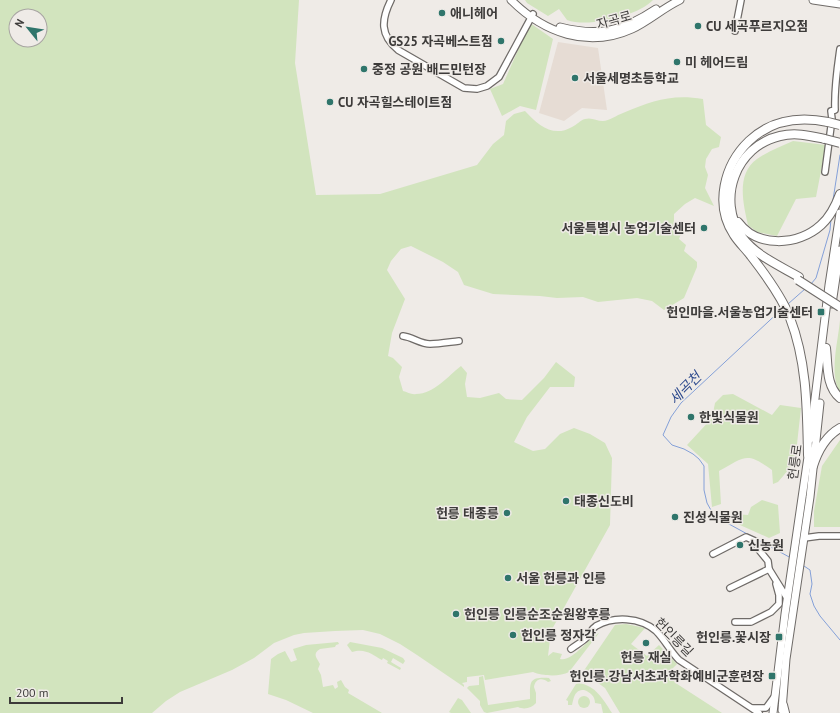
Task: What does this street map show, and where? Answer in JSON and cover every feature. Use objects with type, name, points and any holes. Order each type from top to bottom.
[{"type":"highway","points":[[840,125],[805,119],[785,121],[764,130],[749,141],[736,157],[727,175],[723,201],[747,243],[759,253],[840,307]]},
{"type":"highway","points":[[808,455],[807,392],[800,349],[790,317],[779,296],[764,273],[734,234],[729,213],[730,194],[735,174],[742,162],[756,147],[773,138],[791,134],[801,134],[840,143]]},
{"type":"highway","points":[[729,213],[745,230],[754,236],[766,240],[776,241],[796,239],[807,235],[819,227],[837,211],[840,194]]},
{"type":"highway","points":[[798,279],[840,303]]},
{"type":"highway","points":[[826,348],[830,384],[840,398]]},
{"type":"highway","points":[[813,466],[826,439],[840,428]]},
{"type":"main road","name":"자곡로","points":[[511,0],[548,27],[577,36],[597,38],[632,29],[680,0]]},
{"type":"main road","name":"자곡로","points":[[517,0],[532,16],[557,26],[583,32],[601,32],[616,29],[637,21],[669,0]]},
{"type":"main road","points":[[813,0],[840,4]]},
{"type":"main road","name":"헌릉로","points":[[773,713],[787,598],[797,564],[801,558],[804,538],[826,348],[836,278],[837,211]]},
{"type":"main road","name":"헌릉로","points":[[783,710],[786,659],[797,564],[795,553],[808,455],[840,250]]},
{"type":"street","points":[[391,0],[385,13],[383,26],[387,38],[392,45],[398,50],[464,88],[488,86],[499,77],[532,16]]},
{"type":"street","points":[[735,31],[741,0]]},
{"type":"street","points":[[825,172],[832,118],[831,111],[835,110],[835,84],[840,49]]},
{"type":"street","points":[[402,336],[431,344],[459,341]]},
{"type":"street","points":[[804,538],[840,536]]},
{"type":"street","points":[[713,554],[746,537],[755,541],[759,550],[768,561],[769,569],[787,598]]},
{"type":"street","points":[[730,588],[769,569]]},
{"type":"street","points":[[734,622],[751,622],[771,612],[779,604],[779,595],[774,578]]},
{"type":"street","name":"헌인릉길","points":[[571,649],[586,638],[594,627],[604,623],[621,619],[644,624],[657,632],[679,660],[759,713]]},
{"type":"street","points":[[750,708],[766,708],[775,696]]},
{"type":"street","points":[[750,708],[754,713]]},
{"type":"shaded area","name":"서울세명초등학교","points":[[558,42],[598,48],[607,110],[582,108],[564,121],[539,113]]},
{"type":"green space","points":[[0,0],[299,0],[295,63],[316,195],[380,194],[477,165],[493,144],[504,135],[506,121],[514,114],[525,111],[541,125],[558,131],[572,127],[585,119],[590,118],[605,121],[644,105],[671,98],[681,97],[703,99],[706,125],[721,137],[719,147],[712,149],[706,159],[705,167],[708,175],[705,188],[714,206],[695,198],[685,204],[674,214],[674,223],[683,228],[679,239],[686,245],[684,251],[697,262],[697,267],[684,298],[664,310],[652,301],[637,298],[598,302],[583,297],[557,298],[493,294],[464,285],[458,272],[443,262],[411,246],[401,249],[391,261],[387,270],[405,299],[392,333],[388,356],[393,358],[402,367],[399,377],[403,391],[414,394],[429,391],[435,388],[461,366],[467,373],[465,384],[467,397],[480,398],[499,393],[506,399],[522,400],[544,378],[556,362],[575,377],[574,387],[550,387],[527,417],[514,442],[533,451],[545,449],[560,434],[574,428],[590,434],[605,443],[612,458],[610,525],[551,631],[548,656],[553,652],[562,654],[560,659],[570,657],[599,633],[569,672],[561,675],[551,675],[533,672],[485,680],[484,675],[467,677],[467,682],[462,683],[464,687],[400,644],[380,634],[363,630],[304,633],[294,635],[274,643],[254,658],[232,670],[180,692],[152,713],[0,713]]},
{"type":"green space","points":[[525,0],[653,0],[646,6],[636,11],[613,19],[576,22],[567,20],[559,9],[548,16],[527,3]]},
{"type":"green space","points":[[530,23],[553,39],[536,110],[520,106],[502,116],[490,89],[503,84]]},
{"type":"green space","points":[[793,141],[826,145],[816,197],[796,199],[777,236],[757,232],[748,225],[744,208],[743,189],[746,173],[750,165],[761,156]]},
{"type":"green space","points":[[840,320],[840,393],[835,376],[835,367]]},
{"type":"green space","points":[[733,394],[772,415],[780,405],[801,408],[795,462],[778,482],[773,484],[772,470],[763,464],[751,458],[746,458],[735,462],[719,471],[721,504],[712,507],[708,464],[687,445],[712,418],[715,403],[723,395]]},
{"type":"green space","points":[[840,440],[840,527],[814,527],[814,511],[822,466]]},
{"type":"green space","points":[[762,500],[778,505],[780,533],[769,538],[731,521],[735,514],[748,515],[751,507]]},
{"type":"green space","points":[[626,624],[645,628],[631,644],[647,656],[659,645],[677,664],[671,670],[677,677],[674,682],[722,713],[620,713],[605,688],[583,672],[615,625]]},
{"type":"green space","points":[[338,642],[339,644],[335,647],[320,649],[316,653],[320,664],[318,669],[321,675],[323,687],[333,685],[335,689],[338,687],[337,682],[341,680],[345,687],[349,690],[348,693],[382,713],[313,713],[286,700],[268,694],[271,659],[285,651],[291,662],[297,660],[293,649],[306,645]]},
{"type":"green space","points":[[350,642],[382,648],[403,658],[405,661],[403,664],[393,658],[391,662],[401,668],[400,670],[387,663],[388,661],[383,658],[382,660],[365,651],[352,652],[347,645]]},
{"type":"green space","points":[[483,676],[488,705],[530,699],[530,688],[534,679],[549,678],[551,681],[548,682],[541,679],[536,682],[534,687],[536,693],[536,703],[528,708],[518,707],[487,713],[484,712],[480,705],[480,701],[467,688],[469,686],[479,685],[479,677]]},
{"type":"green space","points":[[579,683],[595,690],[612,713],[603,713],[601,704],[595,703],[592,695],[584,690],[578,691],[574,697],[572,705],[568,705],[568,701],[566,700],[576,684]]},
{"type":"green space","points":[[582,696],[586,696],[590,702],[586,708],[582,708],[578,704],[578,700]]},
{"type":"green space","points":[[458,698],[462,700],[471,713],[449,712]]},
{"type":"waterway","name":"세곡천","points":[[833,200],[840,155]]},
{"type":"waterway","name":"세곡천","points":[[811,284],[816,278],[830,230],[831,219]]},
{"type":"waterway","name":"세곡천","points":[[788,304],[805,289]]},
{"type":"waterway","name":"세곡천","points":[[783,308],[681,403],[671,417],[663,435],[672,445],[693,454],[704,466],[704,490],[707,503],[712,512],[718,518],[791,558]]},
{"type":"waterway","name":"세곡천","points":[[804,566],[810,570],[812,584],[810,594],[814,606],[820,616],[840,640]]},
{"type":"place","name":"애니헤어","points":[[442,13]]},
{"type":"place","name":"CU 세곡푸르지오점","points":[[698,26]]},
{"type":"place","name":"GS25 자곡베스트점","points":[[501,41]]},
{"type":"place","name":"미 헤어드림","points":[[677,62]]},
{"type":"place","name":"중정 공원 배드민턴장","points":[[364,69]]},
{"type":"place","name":"서울세명초등학교","points":[[575,78]]},
{"type":"place","name":"CU 자곡힐스테이트점","points":[[330,102]]},
{"type":"place","name":"서울특별시 농업기술센터","points":[[704,228]]},
{"type":"place","name":"헌인마을.서울농업기술센터","points":[[821,312]]},
{"type":"place","name":"한빛식물원","points":[[691,417]]},
{"type":"place","name":"태종신도비","points":[[566,501]]},
{"type":"place","name":"헌릉 태종릉","points":[[507,513]]},
{"type":"place","name":"진성식물원","points":[[675,517]]},
{"type":"place","name":"신농원","points":[[740,545]]},
{"type":"place","name":"서울 헌릉과 인릉","points":[[508,578]]},
{"type":"place","name":"헌인릉 인릉순조순원왕후릉","points":[[456,614]]},
{"type":"place","name":"헌인릉 정자각","points":[[513,635]]},
{"type":"place","name":"헌인릉.꽃시장","points":[[779,637]]},
{"type":"place","name":"헌릉 재실","points":[[646,643]]},
{"type":"place","name":"헌인릉.강남서초과학화예비군훈련장","points":[[772,676]]}]
